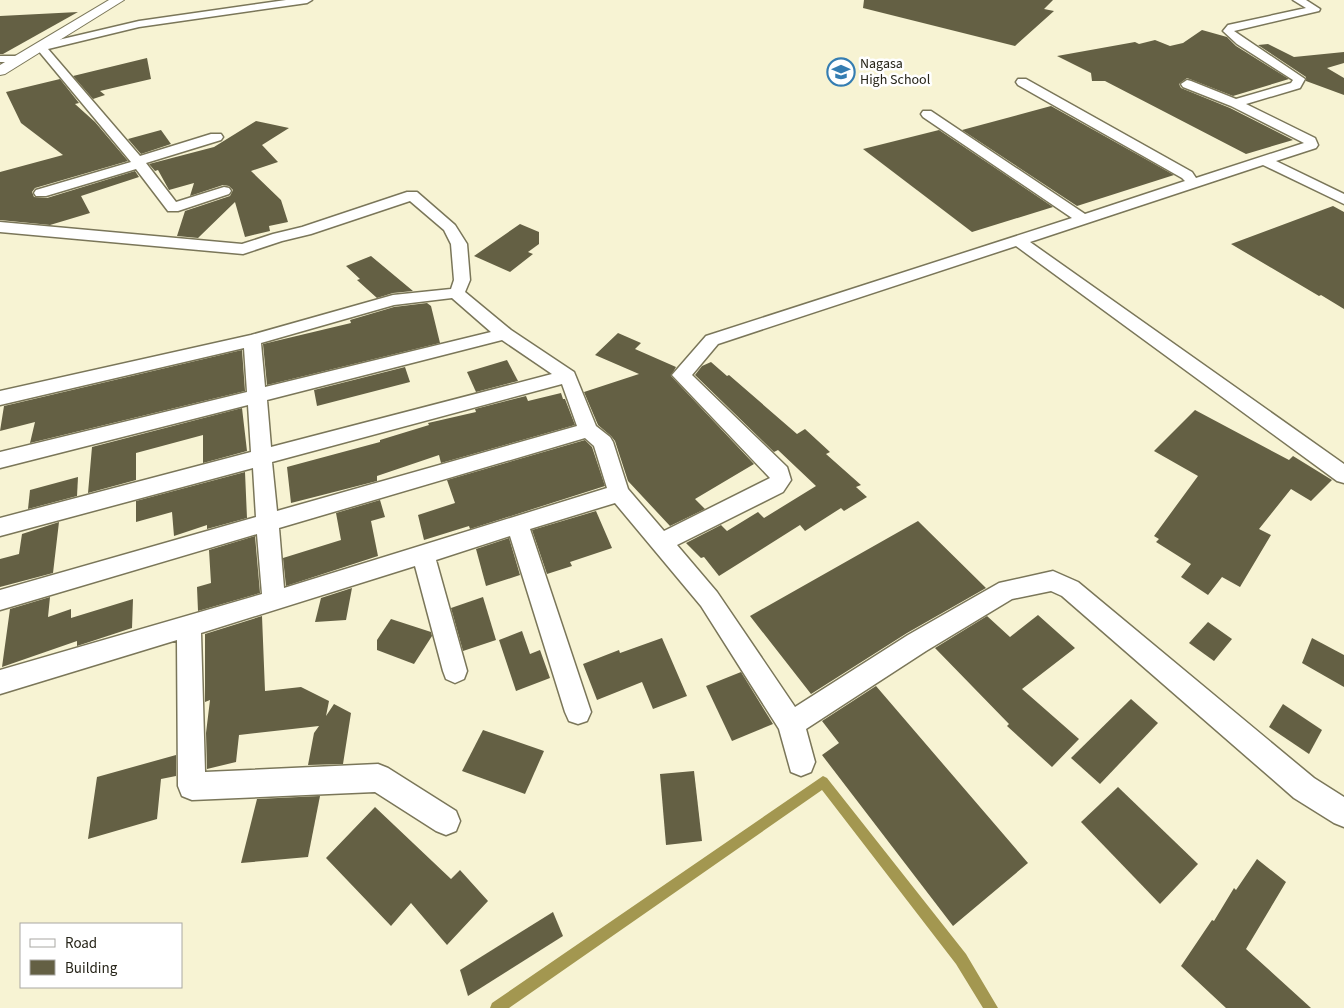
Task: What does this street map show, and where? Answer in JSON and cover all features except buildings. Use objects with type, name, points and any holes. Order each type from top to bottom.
[{"type":"main road","points":[[0,71],[118,0]]},
{"type":"street","points":[[224,191],[173,208],[138,162],[41,47],[139,24],[307,0]]},
{"type":"street","points":[[1236,103],[1296,86],[1299,79],[1241,42],[1228,31],[1232,27],[1315,9],[1298,0]]},
{"type":"street","points":[[0,59],[21,59]]},
{"type":"street","points":[[1022,82],[1187,175],[1194,184]]},
{"type":"street","points":[[662,543],[776,486],[781,480],[780,473],[681,376],[712,340],[1311,145],[1310,141],[1236,103],[1187,84]]},
{"type":"street","points":[[927,114],[1083,220]]},
{"type":"street","points":[[41,193],[216,137]]},
{"type":"street","points":[[1266,161],[1344,200]]},
{"type":"street","points":[[0,227],[242,248],[306,231],[412,195],[450,228],[459,244],[462,280],[456,293]]},
{"type":"street","points":[[1018,241],[1344,475]]},
{"type":"street","points":[[0,398],[252,340],[393,300],[456,293],[505,334],[568,376],[588,430],[603,442],[619,493],[709,599],[791,724],[801,762]]},
{"type":"street","points":[[0,460],[505,334]]},
{"type":"street","points":[[252,340],[274,601]]},
{"type":"street","points":[[0,527],[568,376]]},
{"type":"street","points":[[0,600],[415,478],[588,430]]},
{"type":"street","points":[[0,682],[274,601],[619,493]]},
{"type":"street","points":[[518,525],[578,712]]},
{"type":"street","points":[[423,555],[455,670]]},
{"type":"street","points":[[791,724],[918,643],[1007,590],[1053,581],[1070,589],[1304,788],[1344,813]]},
{"type":"street","points":[[189,626],[192,786],[378,778],[446,821]]},
{"type":"waterway","points":[[497,1008],[823,782],[961,959],[991,1008]]},
{"type":"place","name":"Nagasa High School","points":[[841,72]]}]
